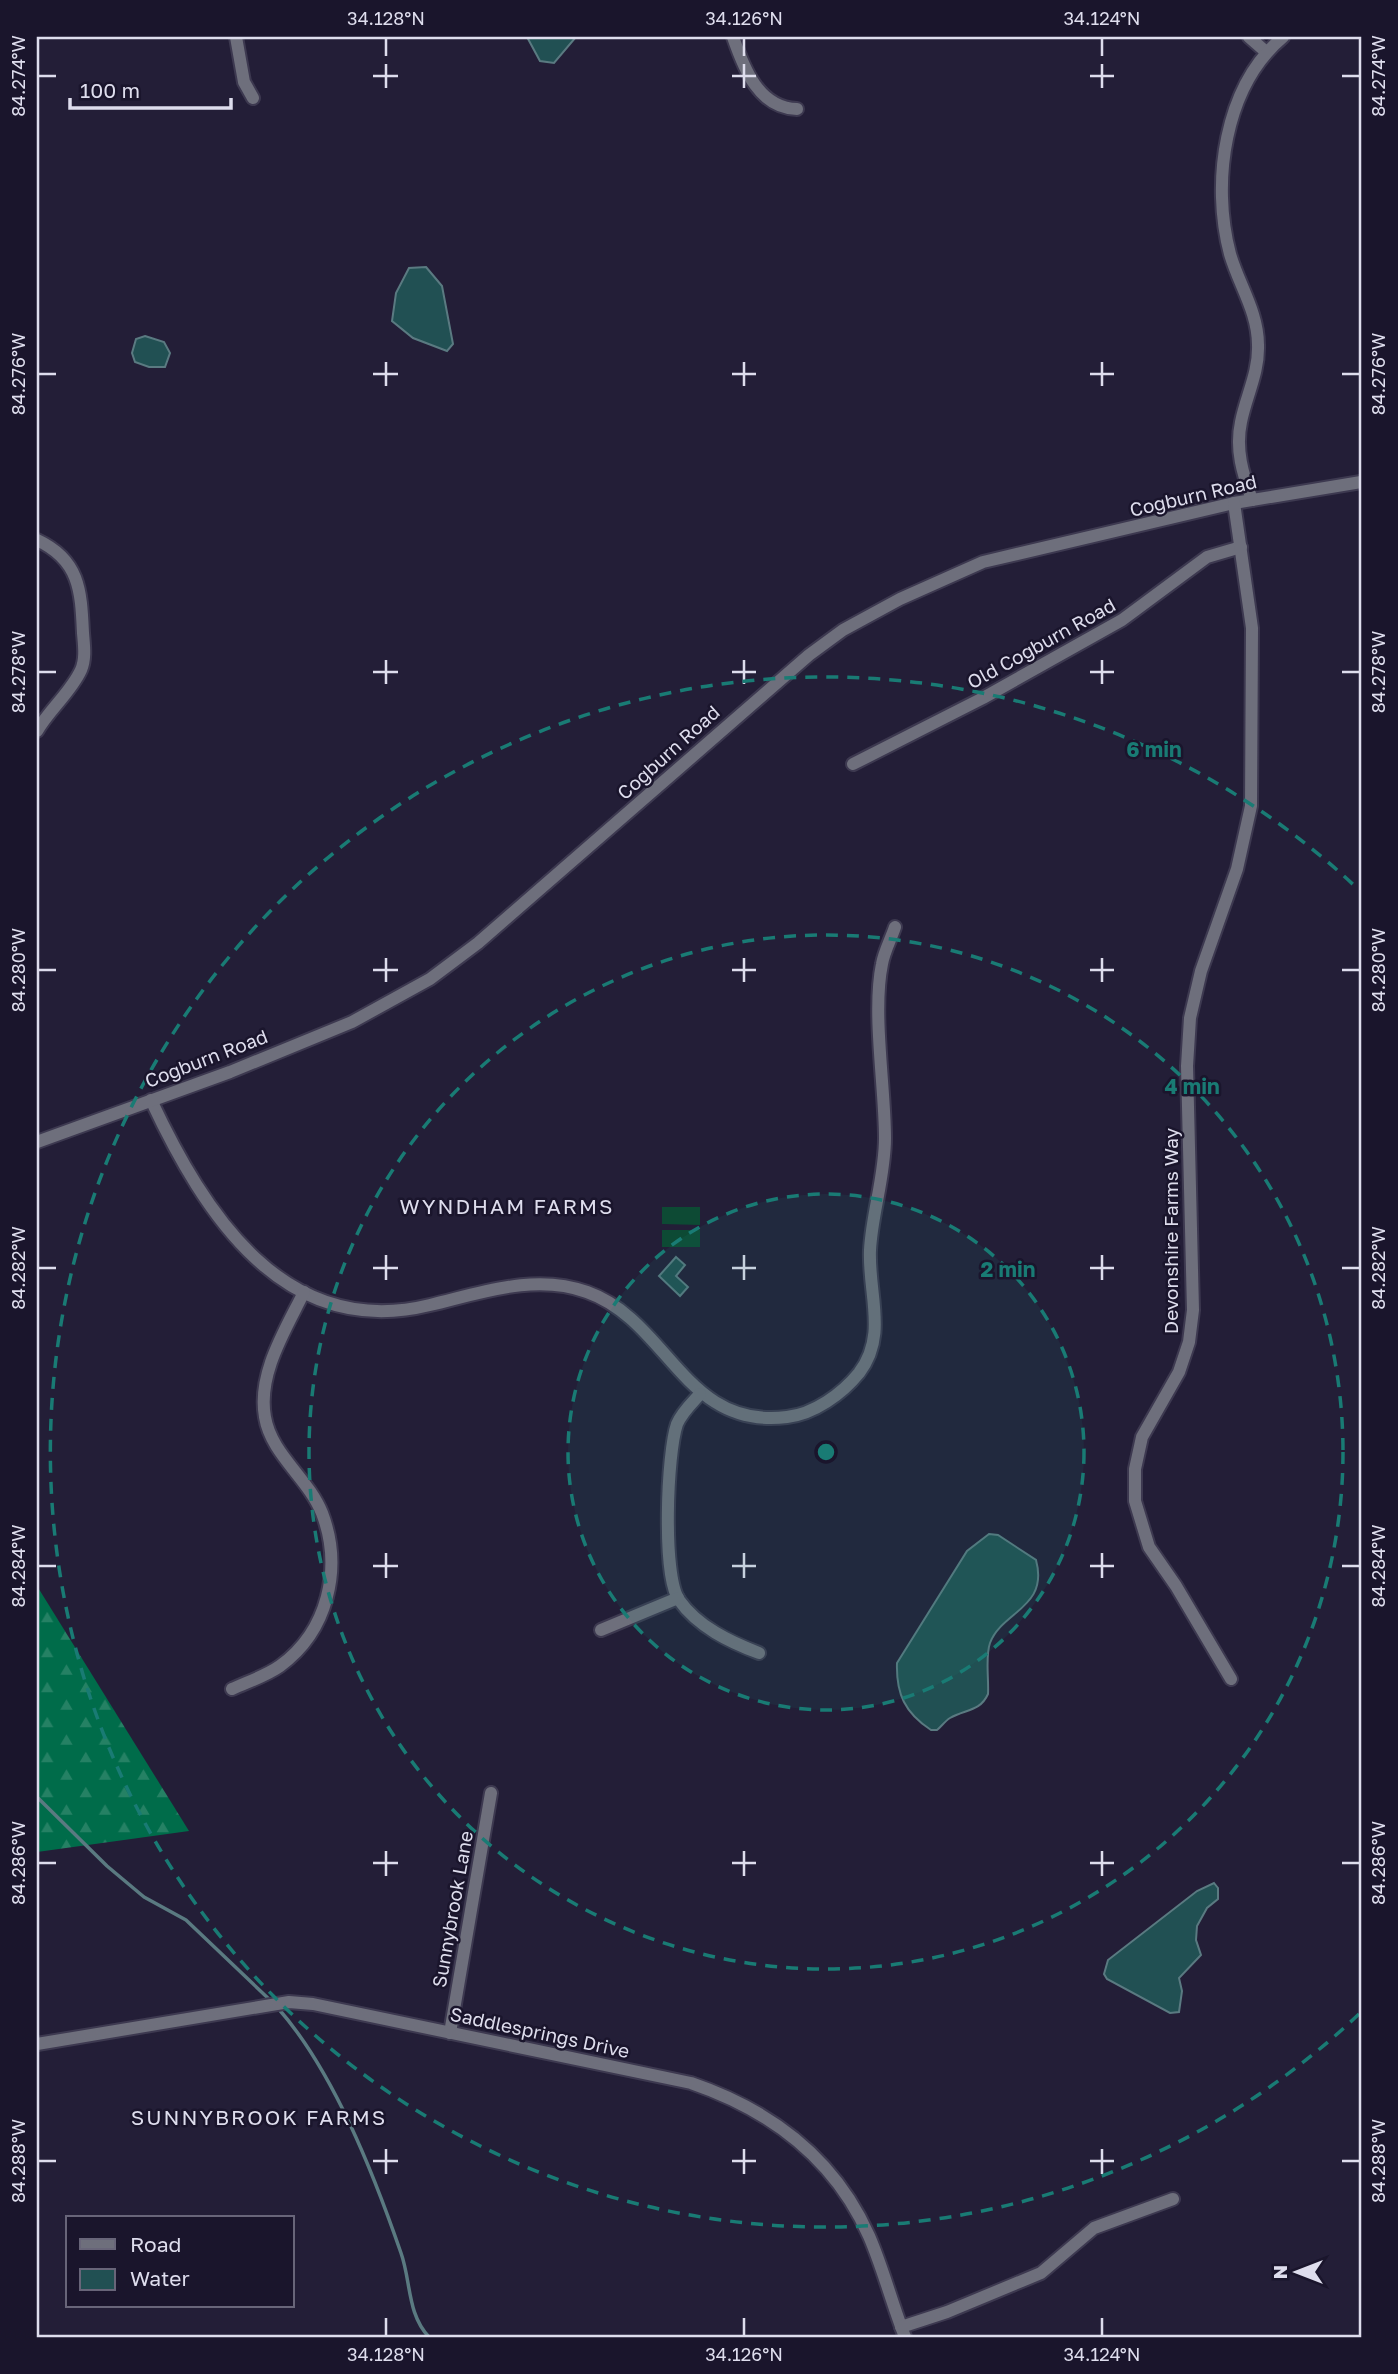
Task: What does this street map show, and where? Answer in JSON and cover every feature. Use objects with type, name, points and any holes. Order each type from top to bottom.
[{"type":"street","points":[[236,37],[244,82],[253,99]]},
{"type":"street","points":[[733,37],[751,78],[768,100],[782,108],[797,109]]},
{"type":"street","points":[[1249,37],[1265,51]]},
{"type":"street","points":[[1252,500],[1240,468],[1239,436],[1257,365],[1258,330],[1231,257],[1223,226],[1221,194],[1234,114],[1265,51],[1283,37]]},
{"type":"street","name":"Cogburn Road","points":[[37,1142],[230,1072],[352,1022],[430,979],[482,940],[809,655],[843,631],[900,599],[982,562],[1234,503],[1361,482]]},
{"type":"street","name":"Devonshire Farms Way","points":[[1231,1679],[1176,1586],[1149,1547],[1138,1517],[1134,1485],[1142,1437],[1179,1372],[1190,1334],[1193,1310],[1187,1066],[1190,1018],[1201,971],[1237,869],[1251,806],[1252,628],[1234,503]]},
{"type":"street","points":[[37,540],[51,546],[71,567],[80,589],[85,653],[82,670],[37,731]]},
{"type":"street","name":"Old Cogburn Road","points":[[853,764],[983,698],[1122,620],[1208,558],[1241,547]]},
{"type":"street","points":[[152,1100],[180,1160],[225,1227],[271,1272],[304,1292],[349,1310],[382,1313],[413,1309],[524,1284],[572,1287],[602,1298],[629,1315],[700,1394],[723,1409],[744,1416],[793,1417],[822,1404],[848,1385],[874,1345],[870,1249],[885,1139],[879,990],[882,964],[895,927]]},
{"type":"street","points":[[232,1689],[277,1668],[295,1654],[317,1625],[329,1593],[331,1558],[322,1513],[277,1446],[264,1416],[264,1400],[274,1353],[304,1292]]},
{"type":"street","points":[[700,1394],[678,1420],[671,1450],[668,1547],[678,1598],[706,1627],[759,1653]]},
{"type":"street","points":[[601,1630],[678,1598]]},
{"type":"street","name":"Sunnybrook Lane","points":[[450,2032],[491,1793]]},
{"type":"street","name":"Saddlesprings Drive","points":[[37,2044],[289,2002],[313,2004],[691,2083],[730,2097],[767,2116],[810,2151],[848,2197],[870,2238],[903,2332]]},
{"type":"street","points":[[903,2332],[1041,2273],[1094,2228],[1173,2199]]},
{"type":"shaded area","points":[[662,1207],[700,1207],[700,1225],[662,1224]]},
{"type":"shaded area","points":[[662,1230],[700,1230],[700,1247],[662,1247]]},
{"type":"green space","points":[[37,1586],[189,1831],[37,1852]]},
{"type":"water","points":[[527,37],[576,37],[554,63],[540,61]]},
{"type":"water","points":[[426,267],[442,286],[453,344],[447,351],[413,338],[392,321],[396,293],[409,268]]},
{"type":"water","points":[[145,336],[164,342],[170,353],[165,367],[149,367],[135,362],[132,353],[136,339]]},
{"type":"water","points":[[676,1257],[685,1265],[676,1276],[688,1287],[680,1296],[659,1276]]},
{"type":"water","points":[[989,1534],[998,1535],[1036,1560],[1036,1589],[1022,1608],[996,1632],[990,1643],[987,1661],[988,1694],[985,1700],[976,1707],[950,1718],[937,1730],[931,1730],[915,1717],[904,1702],[898,1684],[897,1663],[967,1551]]},
{"type":"water","points":[[1214,1883],[1218,1888],[1218,1899],[1207,1908],[1197,1926],[1196,1940],[1201,1955],[1179,1978],[1182,1991],[1179,2012],[1170,2013],[1107,1979],[1104,1974],[1108,1960],[1197,1891]]},
{"type":"waterway","points":[[37,1797],[107,1866],[144,1897],[186,1920],[271,2001]]},
{"type":"waterway","points":[[277,2007],[316,2061],[349,2123],[378,2189],[401,2253],[413,2308],[429,2337]]},
{"type":"district","name":"WYNDHAM FARMS","points":[[507,1206]]},
{"type":"district","name":"SUNNYBROOK FARMS","points":[[259,2117]]}]
